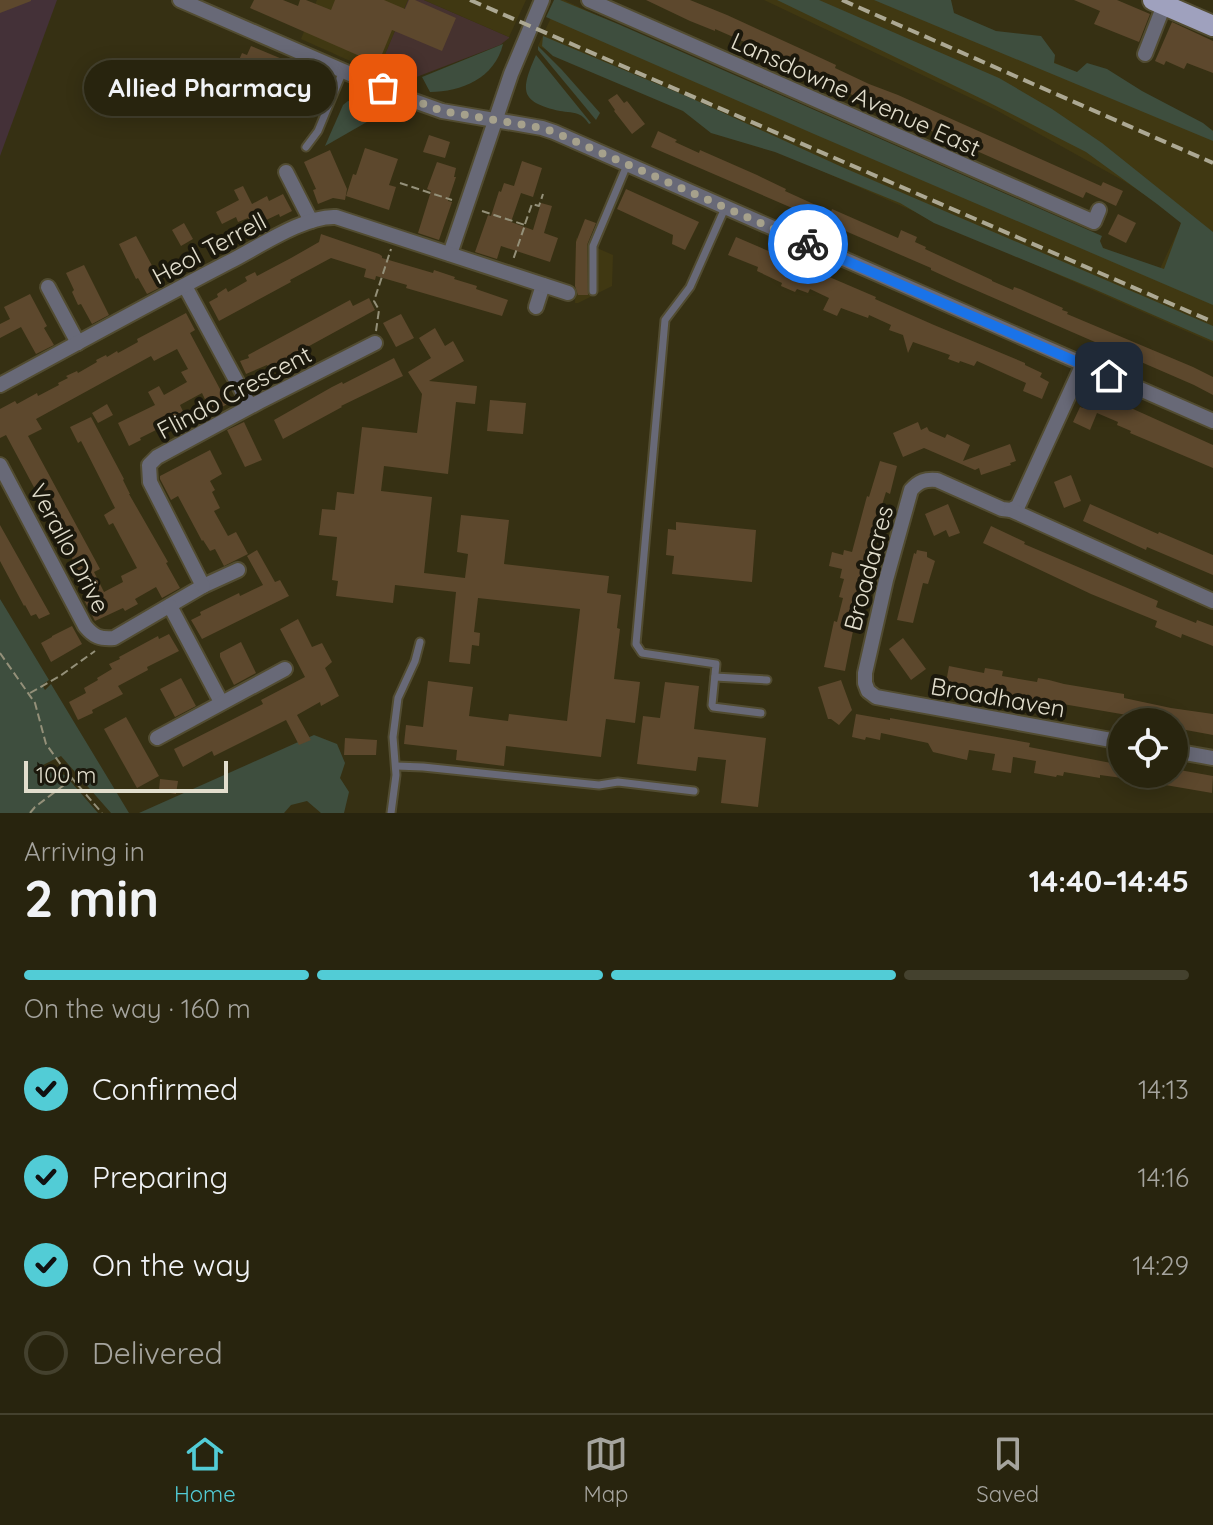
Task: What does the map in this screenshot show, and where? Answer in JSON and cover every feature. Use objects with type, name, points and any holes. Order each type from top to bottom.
[{"type":"main road","points":[[1161,2],[1213,26]]},
{"type":"street","points":[[450,254],[521,46],[542,0]]},
{"type":"street","name":"Lansdowne Avenue East","points":[[589,0],[1094,222],[1099,210]]},
{"type":"street","points":[[186,1],[403,97],[442,111],[554,132],[1213,421]]},
{"type":"street","points":[[1145,54],[1161,2]]},
{"type":"street","points":[[286,172],[311,221]]},
{"type":"street","name":"Heol Terrell","points":[[0,385],[320,218],[336,217],[568,293]]},
{"type":"street","points":[[536,307],[543,285]]},
{"type":"street","points":[[185,286],[250,406]]},
{"type":"street","points":[[48,287],[78,343]]},
{"type":"street","name":"Flindo Crescent","points":[[203,586],[150,482],[149,465],[157,457],[250,406],[375,343]]},
{"type":"street","points":[[1011,510],[1023,499],[1083,364]]},
{"type":"street","name":"Verallo Drive","points":[[0,465],[85,626],[94,636],[114,638],[203,586],[238,570]]},
{"type":"street","name":"Broadacres","points":[[868,691],[865,673],[870,645],[911,490],[926,479],[937,480],[1002,509],[1011,510]]},
{"type":"street","points":[[1011,510],[1213,601]]},
{"type":"street","points":[[170,606],[221,702]]},
{"type":"street","points":[[157,738],[285,669]]},
{"type":"street","name":"Broadhaven","points":[[868,691],[876,697],[1108,739]]},
{"type":"street","points":[[1188,754],[1213,758]]},
{"type":"lane","points":[[306,147],[318,131],[343,71]]},
{"type":"lane","points":[[593,291],[593,246],[627,165]]},
{"type":"lane","points":[[725,208],[690,287],[665,320],[636,644],[642,653],[716,664],[713,707],[761,713]]},
{"type":"lane","points":[[391,813],[396,766],[393,737],[398,698],[420,642]]},
{"type":"lane","points":[[715,677],[767,680]]},
{"type":"lane","points":[[396,766],[599,785],[618,782],[694,791]]},
{"type":"path","points":[[400,183],[525,225]]},
{"type":"path","points":[[508,273],[532,204],[539,206],[543,194]]},
{"type":"path","points":[[375,343],[379,310],[374,301],[395,236]]},
{"type":"path","points":[[29,693],[94,652],[100,638]]},
{"type":"path","points":[[0,653],[35,703],[46,744],[102,813]]},
{"type":"path","points":[[30,813],[72,779]]},
{"type":"shaded area","points":[[0,0],[57,0],[0,156]]},
{"type":"shaded area","points":[[317,0],[408,0],[377,73],[301,39]]},
{"type":"shaded area","points":[[408,0],[424,0],[509,38],[500,45],[406,81],[396,81],[377,73]]},
{"type":"shaded area","points":[[424,0],[526,0],[509,37]]},
{"type":"shaded area","points":[[559,0],[1158,273],[1183,220],[1124,181],[996,110],[764,0],[907,0],[1213,130],[1213,343],[538,46]]},
{"type":"shaded area","points":[[615,182],[622,185],[597,248],[613,255],[612,286],[575,303],[576,238],[590,244]]},
{"type":"green space","points":[[554,0],[618,24],[1102,236],[1100,241],[1103,248],[1164,269],[1181,223],[1086,152],[777,0],[819,0],[999,78],[1102,143],[1213,232],[1213,305],[546,17]]},
{"type":"green space","points":[[874,0],[951,0],[954,13],[996,31],[1041,36],[1055,55],[1054,63],[1077,72],[1087,63],[1107,69],[1203,123],[1213,131],[1213,141]]},
{"type":"green space","points":[[543,36],[1213,326],[1213,341],[934,223],[900,203],[775,152],[711,133],[683,111],[553,56],[542,46]]},
{"type":"green space","points":[[503,44],[493,66],[465,86],[430,92],[422,77]]},
{"type":"green space","points":[[538,46],[600,113],[596,120],[538,50]]},
{"type":"green space","points":[[536,55],[591,123],[578,114],[537,104],[531,99],[526,86]]},
{"type":"green space","points":[[348,101],[386,111],[325,146],[343,105]]},
{"type":"green space","points":[[0,599],[49,680],[42,685],[45,690],[51,684],[129,813],[111,813],[61,756],[35,769],[65,775],[98,813],[0,813]]},
{"type":"green space","points":[[314,735],[337,744],[345,763],[340,778],[349,792],[344,813],[321,813],[307,801],[291,805],[284,813],[139,813]]},
{"type":"building","points":[[0,0],[31,0],[31,1],[0,13]]},
{"type":"building","points":[[254,0],[283,0],[298,6],[300,0],[306,0],[331,10],[335,0],[384,0],[405,9],[409,0],[415,0],[456,18],[442,51],[392,30],[378,64],[250,8]]},
{"type":"building","points":[[646,0],[690,0],[836,65],[835,68],[869,84],[1101,186],[1103,182],[1123,191],[1116,206],[1086,192],[1083,198],[884,110],[806,73],[790,62]]},
{"type":"building","points":[[1074,0],[1117,0],[1150,14],[1139,42],[1094,24],[1100,11]]},
{"type":"building","points":[[1172,22],[1213,41],[1213,73],[1187,63],[1184,69],[1166,61],[1164,65],[1155,61]]},
{"type":"building","points":[[251,46],[318,74],[315,81],[326,85],[318,105],[240,72],[241,69],[236,67],[242,53],[247,55]]},
{"type":"building","points":[[617,94],[624,103],[627,101],[645,124],[632,134],[608,100]]},
{"type":"building","points":[[658,131],[677,140],[675,142],[757,175],[831,212],[832,209],[898,238],[901,230],[917,237],[915,242],[925,249],[992,281],[1013,290],[1014,287],[1020,289],[1063,308],[1067,314],[1193,367],[1213,377],[1213,395],[651,147]]},
{"type":"building","points":[[429,135],[450,142],[445,158],[423,152]]},
{"type":"building","points":[[365,148],[398,159],[389,185],[396,187],[389,210],[346,196]]},
{"type":"building","points":[[330,150],[347,189],[345,200],[333,198],[318,204],[313,190],[316,189],[304,162]]},
{"type":"building","points":[[522,161],[542,168],[533,197],[521,193],[511,222],[533,230],[541,203],[552,206],[544,233],[558,238],[550,262],[501,246],[497,259],[475,252],[499,191],[504,183],[514,186]]},
{"type":"building","points":[[437,162],[456,168],[448,201],[452,202],[439,240],[418,233],[431,191],[427,189]]},
{"type":"building","points":[[243,186],[252,204],[267,196],[269,201],[283,194],[292,211],[264,221],[260,214],[238,222],[236,217],[222,224],[216,212],[239,200],[234,190]]},
{"type":"building","points":[[626,189],[699,222],[685,250],[672,244],[673,235],[617,209]]},
{"type":"building","points":[[1118,214],[1136,223],[1126,243],[1108,234]]},
{"type":"building","points":[[585,219],[596,223],[587,245],[588,295],[578,295],[575,286],[576,242]]},
{"type":"building","points":[[184,223],[193,239],[181,246],[172,230]]},
{"type":"building","points":[[321,234],[379,254],[382,258],[455,277],[477,286],[476,289],[508,300],[502,316],[376,276],[375,280],[364,277],[366,269],[331,258],[219,321],[209,302],[218,297],[217,294],[226,288],[228,292],[247,281],[245,277],[255,272],[257,276],[319,242]]},
{"type":"building","points":[[136,236],[163,286],[147,294],[119,244]]},
{"type":"building","points":[[736,237],[1025,363],[1042,373],[1040,377],[1049,382],[1042,399],[1023,391],[1026,383],[977,361],[974,366],[959,363],[948,359],[950,355],[913,342],[908,353],[903,335],[889,330],[891,325],[869,315],[868,318],[841,308],[837,316],[823,310],[829,298],[810,289],[808,293],[797,289],[795,292],[757,271],[758,267],[728,255]]},
{"type":"building","points":[[84,265],[109,315],[92,324],[81,304],[78,305],[66,273]]},
{"type":"building","points":[[30,294],[54,345],[36,354],[21,327],[0,338],[0,324],[10,319],[4,307]]},
{"type":"building","points":[[369,298],[375,310],[269,368],[267,365],[246,374],[240,361],[249,358],[248,355],[350,300],[353,306]]},
{"type":"building","points":[[186,313],[195,330],[190,333],[228,404],[211,412],[202,393],[180,405],[190,426],[180,431],[171,414],[153,423],[156,430],[129,446],[118,423],[155,405],[148,392],[159,386],[164,395],[187,382],[181,372],[188,369],[177,349],[154,361],[151,356],[36,419],[42,429],[28,436],[100,569],[94,572],[104,592],[123,582],[121,576],[137,568],[113,523],[109,525],[104,515],[115,508],[81,441],[78,443],[70,427],[91,417],[180,588],[162,598],[156,587],[135,599],[138,604],[95,621],[84,600],[90,597],[83,579],[6,435],[0,438],[0,409],[37,393],[38,396],[59,385],[68,378],[66,376],[78,373],[106,355],[118,353],[138,342],[137,339]]},
{"type":"building","points":[[401,314],[414,338],[396,347],[383,323]]},
{"type":"building","points":[[435,328],[445,346],[453,341],[464,361],[429,381],[477,386],[475,404],[456,402],[448,474],[384,466],[381,491],[432,497],[424,573],[465,578],[468,554],[457,552],[461,515],[509,520],[504,564],[609,576],[607,593],[621,595],[614,679],[640,682],[635,723],[606,719],[601,757],[506,746],[504,766],[456,760],[457,750],[404,744],[406,725],[423,727],[428,681],[473,687],[469,716],[508,721],[509,714],[567,721],[580,609],[478,598],[474,632],[480,633],[479,646],[472,645],[470,664],[449,662],[456,592],[395,585],[393,603],[336,596],[338,581],[332,580],[337,537],[319,535],[322,509],[335,510],[337,492],[354,494],[362,427],[417,433],[422,394],[408,372],[431,358],[419,338]]},
{"type":"building","points":[[394,358],[403,376],[283,439],[274,420],[332,387]]},
{"type":"building","points":[[1091,390],[1213,445],[1213,468],[1130,433],[1117,425],[1118,422],[1097,413],[1090,430],[1073,422]]},
{"type":"building","points":[[490,400],[526,403],[523,434],[487,431]]},
{"type":"building","points":[[107,404],[113,415],[98,423],[92,413]]},
{"type":"building","points":[[244,422],[262,460],[245,467],[227,430]]},
{"type":"building","points":[[918,422],[921,430],[927,427],[945,438],[947,434],[970,445],[963,461],[1010,444],[1016,461],[981,475],[979,468],[975,470],[924,448],[903,457],[893,433]]},
{"type":"building","points":[[210,450],[222,474],[210,481],[220,508],[214,511],[228,536],[236,532],[248,554],[224,566],[215,549],[210,551],[202,541],[178,496],[171,500],[160,479],[160,476]]},
{"type":"building","points":[[880,461],[897,466],[890,494],[886,492],[876,524],[879,525],[845,671],[824,667],[834,621],[837,622],[843,598],[839,597],[844,579],[840,578],[842,569],[829,566],[832,552],[843,555],[844,550],[852,552]]},
{"type":"building","points":[[1071,475],[1081,501],[1064,508],[1054,482]]},
{"type":"building","points":[[948,504],[960,533],[949,537],[946,530],[934,536],[925,514]]},
{"type":"building","points":[[1090,504],[1213,555],[1213,575],[1147,547],[1146,550],[1083,521]]},
{"type":"building","points":[[676,522],[756,530],[752,582],[672,574],[674,556],[666,555],[668,529],[676,530]]},
{"type":"building","points":[[0,525],[50,614],[39,619],[36,614],[31,616],[24,606],[0,561]]},
{"type":"building","points":[[991,526],[1024,544],[1158,601],[1156,607],[1196,623],[1197,620],[1213,626],[1213,646],[1155,627],[1157,621],[983,543]]},
{"type":"building","points":[[257,550],[275,582],[280,580],[289,596],[202,639],[191,620],[201,615],[200,612],[263,585],[247,556]]},
{"type":"building","points":[[917,550],[927,552],[927,557],[935,561],[928,584],[923,583],[913,623],[897,620]]},
{"type":"building","points":[[298,619],[312,647],[322,643],[332,662],[325,668],[339,696],[297,715],[311,740],[299,745],[286,720],[214,756],[212,751],[183,767],[174,749],[263,704],[261,700],[305,677],[280,629]]},
{"type":"building","points":[[72,626],[82,644],[51,662],[41,643]]},
{"type":"building","points":[[169,634],[179,651],[118,686],[123,694],[78,720],[69,702],[86,693],[84,688],[112,669],[109,664],[158,636],[159,639]]},
{"type":"building","points":[[903,638],[926,669],[911,680],[889,649]]},
{"type":"building","points":[[241,642],[256,673],[234,685],[220,653]]},
{"type":"building","points":[[949,666],[984,673],[985,668],[1003,671],[1002,676],[1037,682],[1038,678],[1124,694],[1124,698],[1171,708],[1108,708],[1108,712],[1046,701],[1045,706],[945,688]]},
{"type":"building","points":[[181,678],[196,706],[175,717],[160,689]]},
{"type":"building","points":[[841,680],[852,710],[839,725],[828,719],[818,687]]},
{"type":"building","points":[[665,682],[699,686],[694,729],[766,738],[758,807],[721,803],[726,760],[698,757],[696,771],[637,764],[643,716],[660,718]]},
{"type":"building","points":[[1188,710],[1213,714],[1213,735],[1188,730]]},
{"type":"building","points":[[856,714],[890,718],[1030,743],[1029,747],[1108,762],[1108,776],[1100,775],[1100,778],[1064,772],[1063,776],[1056,777],[1034,773],[1036,761],[1013,757],[1011,773],[992,770],[995,754],[969,750],[967,760],[933,752],[928,743],[881,733],[880,740],[852,737]]},
{"type":"building","points":[[126,717],[159,776],[137,788],[104,729]]},
{"type":"building","points":[[345,738],[377,740],[376,755],[344,755]]},
{"type":"building","points":[[1188,772],[1213,776],[1212,793],[1183,788],[1188,788]]},
{"type":"building","points":[[160,779],[178,781],[176,794],[159,791]]},
{"type":"railway","points":[[470,0],[1213,322]]},
{"type":"railway","points":[[842,0],[1213,163]]},
{"type":"way so far","points":[[383,88],[457,115],[554,132],[808,244]]},
{"type":"place","name":"Allied Pharmacy","points":[[383,88]]},
{"type":"route","points":[[808,244],[1109,376]]}]
